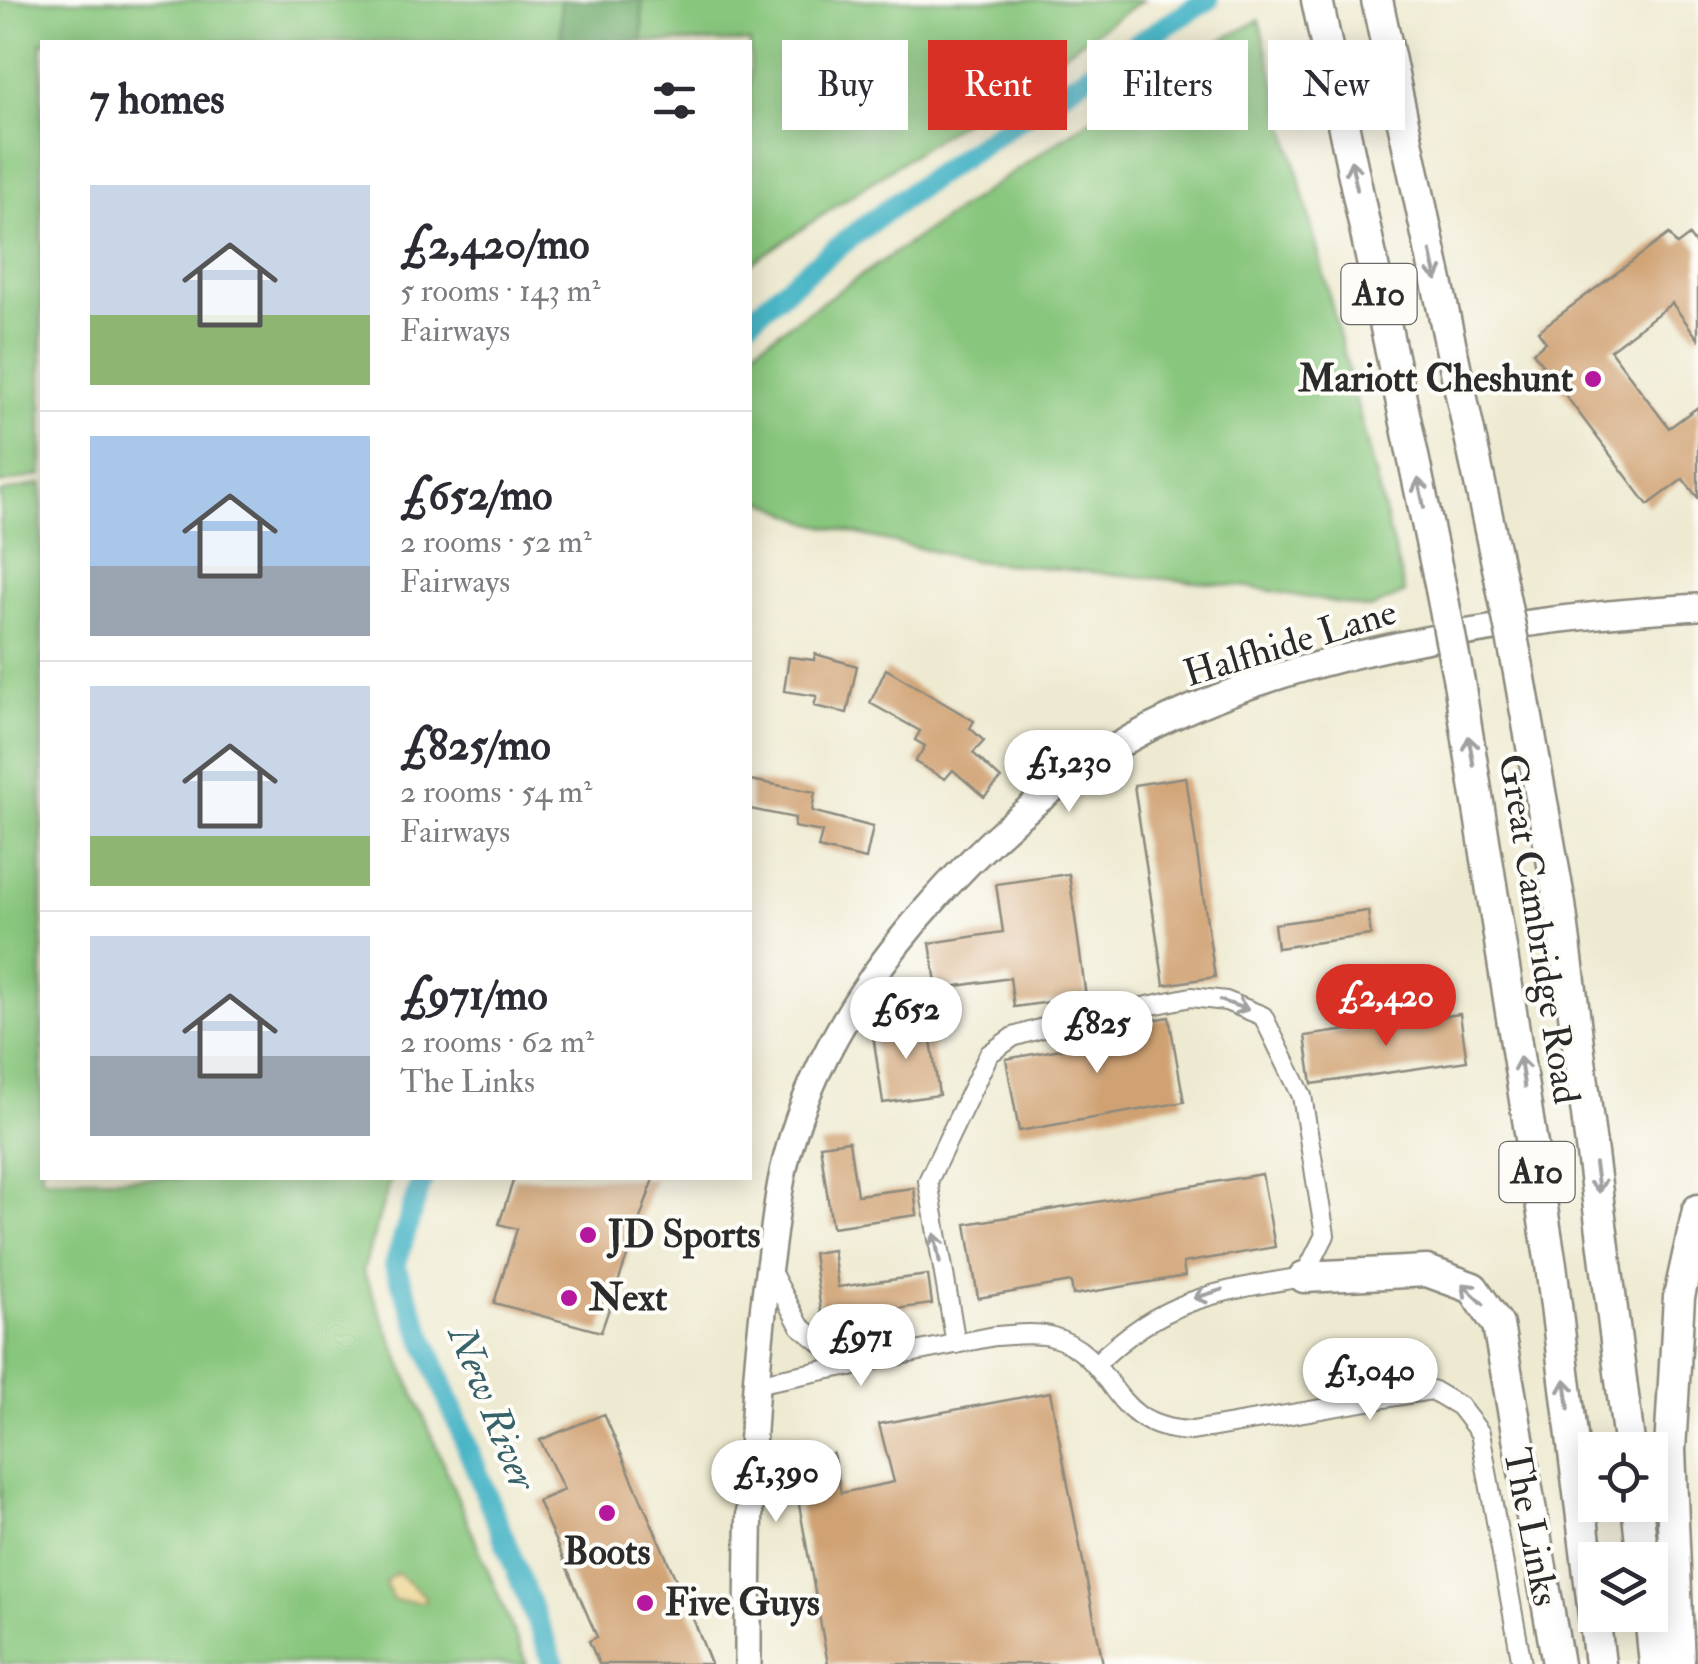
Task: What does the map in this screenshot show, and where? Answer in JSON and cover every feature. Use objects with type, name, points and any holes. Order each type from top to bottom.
[{"type":"highway","name":"Great Cambridge Road","points":[[1316,0],[1459,682],[1552,1265],[1600,1664]]},
{"type":"highway","name":"Great Cambridge Road","points":[[1376,0],[1500,577],[1560,904],[1628,1432]]},
{"type":"highway","points":[[1680,1664],[1670,1450],[1679,1297],[1698,1210]]},
{"type":"highway","points":[[1304,1278],[1427,1270],[1473,1288],[1498,1324],[1558,1664]]},
{"type":"highway","points":[[1652,1632],[1656,1664]]},
{"type":"main road","name":"Halfhide Lane","points":[[748,1664],[748,1483],[768,1267],[788,1153],[816,1075],[848,1011],[897,942],[950,882],[1032,807],[1114,748],[1208,702],[1356,657],[1552,622],[1698,607]]},
{"type":"street","points":[[956,1344],[929,1207],[928,1181],[989,1054],[1013,1037],[1046,1027],[1192,996],[1226,1000],[1263,1016],[1302,1096],[1326,1235],[1304,1278],[1222,1289],[1174,1305],[1124,1336],[1096,1364]]},
{"type":"street","points":[[768,1267],[800,1326],[851,1367]]},
{"type":"street","name":"The Links","points":[[756,1384],[996,1336],[1051,1336],[1096,1364],[1143,1422],[1164,1430],[1192,1431],[1432,1390],[1458,1406],[1480,1433],[1522,1664]]},
{"type":"green space","points":[[0,0],[561,0],[561,40],[40,40],[40,475],[0,484]]},
{"type":"green space","points":[[561,0],[642,0],[642,40],[561,40]]},
{"type":"green space","points":[[642,0],[1143,0],[1067,51],[1067,40],[928,40],[928,130],[949,130],[752,263],[752,40],[642,40]]},
{"type":"green space","points":[[1259,20],[1268,55],[1268,130],[1287,130],[1405,593],[1370,609],[1249,587],[975,561],[811,523],[752,496],[752,352],[1087,122],[1087,130],[1248,130],[1248,40],[1222,40]]},
{"type":"green space","points":[[40,483],[40,1180],[390,1180],[363,1271],[527,1664],[0,1664],[0,493]]},
{"type":"sand","points":[[396,1573],[424,1595],[425,1602],[393,1600],[385,1582]]},
{"type":"building","name":"Mariott Cheshunt","points":[[1669,234],[1677,245],[1689,236],[1698,248],[1698,339],[1672,303],[1610,350],[1669,428],[1698,407],[1698,498],[1683,479],[1648,505],[1533,352],[1546,342],[1538,331]]},
{"type":"building","points":[[815,654],[857,666],[847,713],[814,706],[817,696],[784,691],[789,657],[814,660]]},
{"type":"building","points":[[886,669],[974,721],[970,728],[984,741],[973,753],[1001,779],[984,797],[953,770],[945,779],[915,762],[925,746],[915,740],[920,731],[870,703]]},
{"type":"building","points":[[1186,777],[1215,977],[1164,985],[1134,785]]},
{"type":"building","points":[[752,780],[815,792],[812,811],[873,827],[866,859],[818,848],[822,832],[794,827],[795,818],[752,809]]},
{"type":"building","points":[[1069,874],[1086,997],[1014,1007],[1010,978],[937,989],[930,943],[1003,932],[996,884]]},
{"type":"building","points":[[1368,911],[1371,935],[1277,948],[1274,924]]},
{"type":"building","points":[[1460,1014],[1467,1061],[1312,1084],[1305,1036]]},
{"type":"building","points":[[1169,1017],[1184,1102],[1019,1131],[1006,1059],[1061,1049],[1059,1037]]},
{"type":"building","points":[[928,1020],[939,1095],[883,1103],[872,1028]]},
{"type":"building","points":[[849,1141],[857,1195],[914,1188],[917,1215],[832,1227],[820,1145]]},
{"type":"building","points":[[1262,1174],[1275,1247],[1183,1263],[1185,1276],[1073,1295],[1071,1282],[978,1298],[966,1224]]},
{"type":"building","points":[[513,1180],[653,1180],[601,1332],[494,1303],[517,1229],[499,1224]]},
{"type":"building","points":[[833,1250],[838,1287],[928,1275],[932,1304],[822,1319],[813,1253]]},
{"type":"building","points":[[1050,1392],[1103,1664],[828,1664],[796,1488],[808,1487],[802,1460],[833,1453],[841,1493],[894,1482],[879,1424]]},
{"type":"building","points":[[604,1414],[711,1664],[599,1664],[589,1641],[597,1637],[538,1501],[564,1490],[540,1440]]},
{"type":"waterway","name":"New River","points":[[752,317],[915,190],[1031,111],[1208,0]]},
{"type":"waterway","name":"New River","points":[[421,1180],[395,1266],[554,1664]]},
{"type":"place","name":"Mariott Cheshunt","points":[[1593,379]]},
{"type":"place","name":"JD Sports","points":[[588,1235]]},
{"type":"place","name":"Next","points":[[569,1298]]},
{"type":"place","name":"Boots","points":[[607,1513]]},
{"type":"place","name":"Five Guys","points":[[645,1603]]}]
